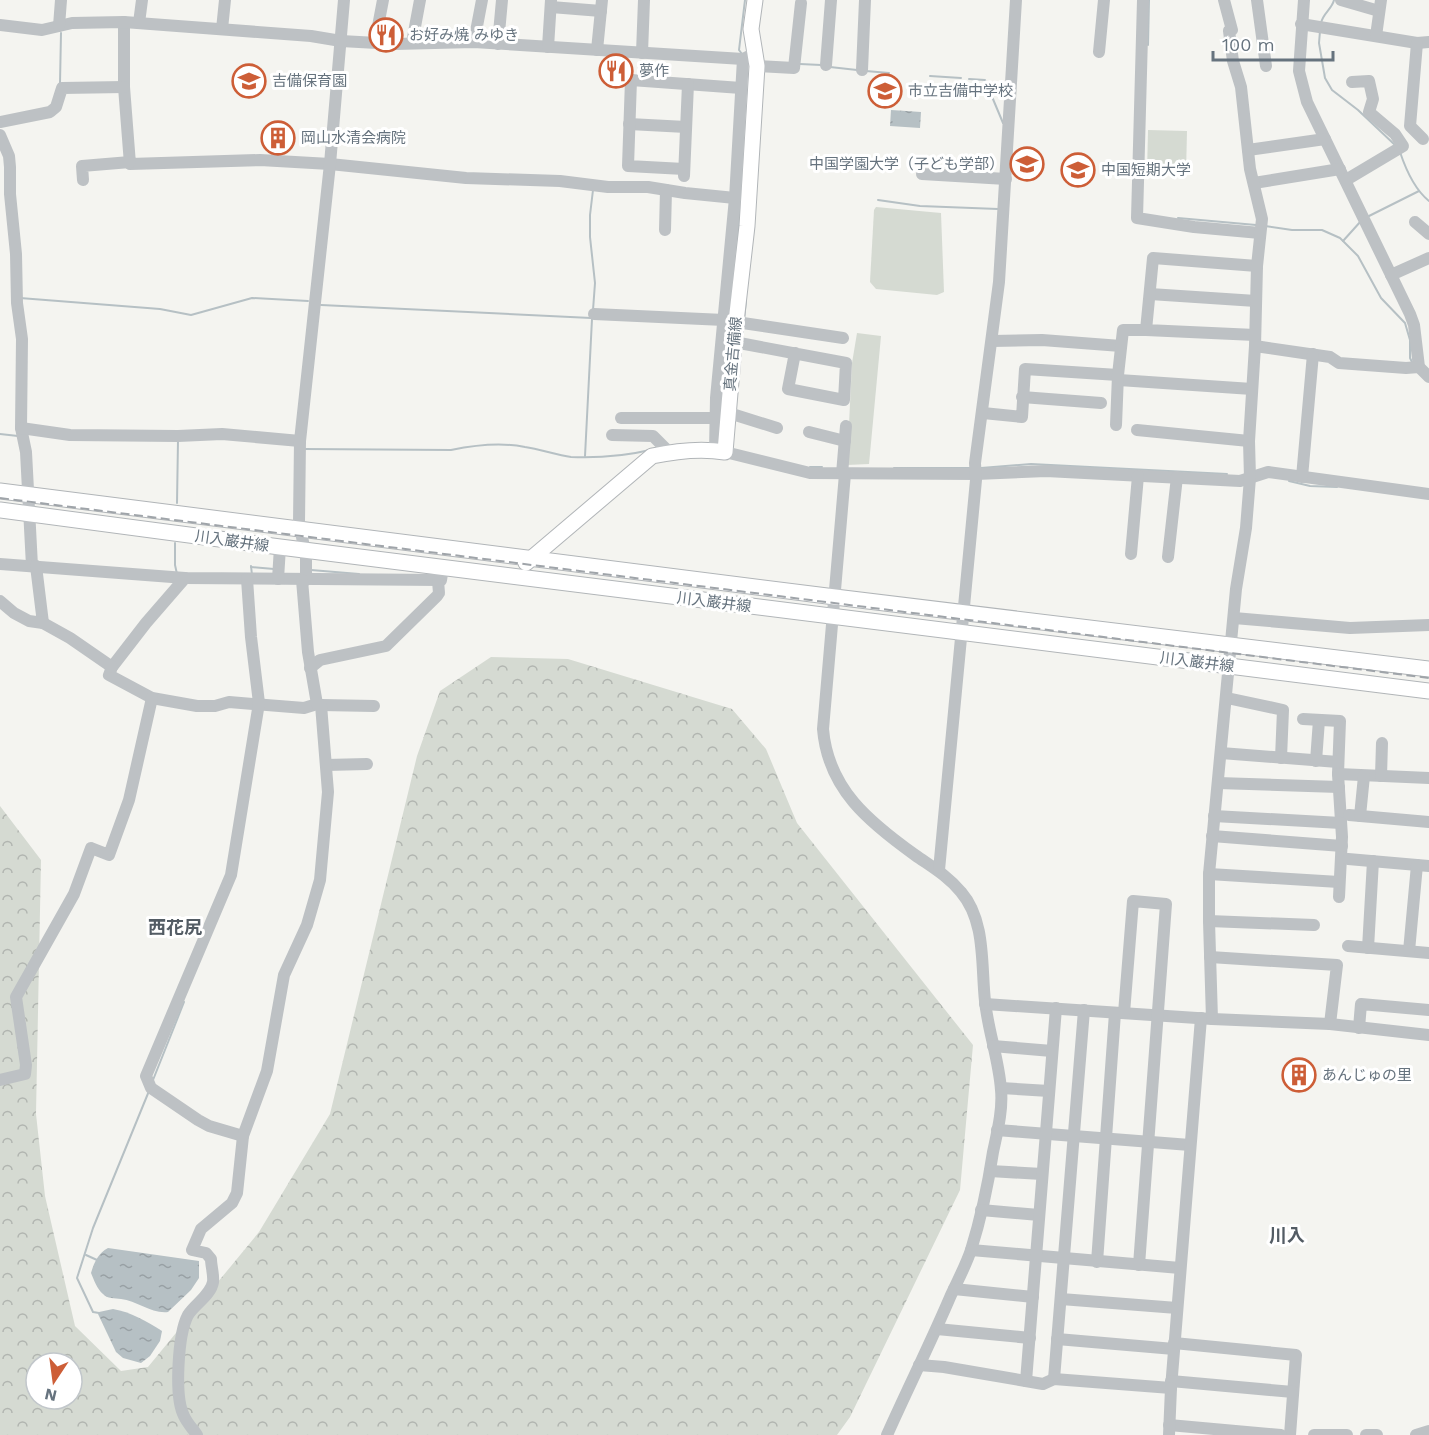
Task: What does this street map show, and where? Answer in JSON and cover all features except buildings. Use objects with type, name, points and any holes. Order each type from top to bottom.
[{"type":"main road","name":"真金吉備線","points":[[720,451],[723,416],[739,343],[731,321],[747,226],[753,61],[751,29],[754,0]]},
{"type":"main road","points":[[515,577],[531,558],[652,456],[666,449],[720,451]]},
{"type":"main road","name":"川入巌井線","points":[[0,491],[1232,647],[1429,669]]},
{"type":"main road","name":"川入巌井線","points":[[0,510],[304,550],[440,574],[515,577],[1429,691]]},
{"type":"street","points":[[59,26],[61,0]]},
{"type":"street","points":[[139,23],[142,0]]},
{"type":"street","points":[[222,28],[225,0]]},
{"type":"street","points":[[197,1435],[181,1408],[178,1371],[180,1344],[187,1317],[213,1282],[211,1258],[206,1253],[192,1250],[201,1229],[232,1203],[237,1193],[243,1136],[267,1071],[284,975],[308,925],[320,880],[328,792],[319,704],[310,668],[301,530],[300,445],[330,164],[344,0]]},
{"type":"street","points":[[375,42],[383,0]]},
{"type":"street","points":[[412,43],[420,0]]},
{"type":"street","points":[[474,42],[482,0]]},
{"type":"street","points":[[498,44],[502,0]]},
{"type":"street","points":[[642,53],[644,0]]},
{"type":"street","points":[[826,65],[831,0]]},
{"type":"street","points":[[862,70],[865,0]]},
{"type":"street","points":[[939,870],[976,470],[999,282],[1002,179],[1016,0]]},
{"type":"street","points":[[1099,52],[1104,0]]},
{"type":"street","points":[[1143,0],[1137,218],[1194,227],[1260,232]]},
{"type":"street","points":[[1224,0],[1232,30],[1229,31],[1233,61],[1241,87],[1248,150],[1262,219],[1257,266],[1249,441],[1250,478],[1246,528],[1236,589],[1212,836],[1209,874],[1210,957],[1207,1019],[1190,1145],[1169,1430],[1281,1435]]},
{"type":"street","points":[[1257,0],[1266,66]]},
{"type":"street","points":[[1116,425],[1123,330],[1146,330],[1255,341],[1330,357],[1339,363],[1421,369],[1414,325],[1307,102],[1299,71],[1304,0]]},
{"type":"street","points":[[1341,0],[1380,5],[1377,36]]},
{"type":"street","points":[[0,24],[42,30],[72,23],[124,22],[222,28],[251,33],[311,36],[341,41],[474,42],[642,53],[753,61],[794,68],[801,3]]},
{"type":"street","points":[[548,47],[551,4],[601,6],[597,50]]},
{"type":"street","points":[[124,22],[124,87],[130,162]]},
{"type":"street","points":[[1301,24],[1423,43],[1410,126],[1423,140]]},
{"type":"street","points":[[723,416],[731,321],[732,197],[741,88],[753,61]]},
{"type":"street","points":[[611,79],[741,88]]},
{"type":"street","points":[[631,80],[628,166],[684,173],[688,84]]},
{"type":"street","points":[[1346,180],[1403,146],[1395,134],[1369,112],[1373,99],[1369,81],[1352,82]]},
{"type":"street","points":[[0,122],[50,112],[56,107],[62,88],[124,87]]},
{"type":"street","points":[[629,124],[686,127]]},
{"type":"street","points":[[0,135],[9,156],[10,167],[17,303],[22,339],[23,431],[34,566],[43,623]]},
{"type":"street","points":[[1248,150],[1325,139]]},
{"type":"street","points":[[82,180],[82,166],[130,162],[130,164],[260,160],[330,164],[465,178],[648,187],[732,197]]},
{"type":"street","points":[[1254,183],[1340,169]]},
{"type":"street","points":[[922,174],[1002,179]]},
{"type":"street","points":[[664,230],[666,190]]},
{"type":"street","points":[[1415,222],[1429,234]]},
{"type":"street","points":[[1146,330],[1153,258],[1257,266]]},
{"type":"street","points":[[1391,275],[1429,258]]},
{"type":"street","points":[[1150,294],[1256,301]]},
{"type":"street","points":[[594,314],[731,321],[843,338]]},
{"type":"street","points":[[992,341],[1042,339],[1121,346]]},
{"type":"street","points":[[739,343],[795,353],[846,363],[844,400],[788,389],[795,353]]},
{"type":"street","points":[[1302,477],[1314,354]]},
{"type":"street","points":[[983,412],[1022,417],[1025,369],[1252,389]]},
{"type":"street","points":[[1022,397],[1101,403]]},
{"type":"street","points":[[621,418],[723,416],[777,428]]},
{"type":"street","points":[[641,418],[642,436]]},
{"type":"street","points":[[846,426],[835,597],[823,729],[829,763],[846,793],[867,817],[888,835],[939,870],[961,892],[975,915],[985,1004],[1001,1088],[998,1130],[971,1250],[887,1435]]},
{"type":"street","points":[[1137,430],[1249,441]]},
{"type":"street","points":[[23,431],[70,435],[222,434],[300,445]]},
{"type":"street","points":[[809,432],[845,441]]},
{"type":"street","points":[[612,435],[653,436],[666,449]]},
{"type":"street","points":[[720,451],[810,473],[1046,471],[1240,481],[1268,472],[1429,494]]},
{"type":"street","points":[[1131,554],[1138,476]]},
{"type":"street","points":[[1168,557],[1177,477]]},
{"type":"street","points":[[278,579],[280,547]]},
{"type":"street","points":[[0,564],[185,578],[304,580],[440,574],[437,596],[386,646],[320,660],[310,668]]},
{"type":"street","points":[[185,578],[111,667],[109,675],[152,698],[197,706],[215,706],[229,702],[304,708],[319,704],[375,706]]},
{"type":"street","points":[[243,1136],[209,1126],[198,1120],[150,1086],[146,1076],[231,875],[262,704],[250,637],[250,579]]},
{"type":"street","points":[[0,601],[14,613],[29,621],[43,623],[70,638],[111,667]]},
{"type":"street","points":[[1234,618],[1350,628],[1429,625]]},
{"type":"street","points":[[0,1080],[24,1074],[26,1065],[16,997],[74,894],[91,848],[109,855],[129,800],[152,698]]},
{"type":"street","points":[[1227,698],[1283,710],[1281,758]]},
{"type":"street","points":[[1304,719],[1340,721],[1339,774],[1350,818]]},
{"type":"street","points":[[1316,761],[1319,720]]},
{"type":"street","points":[[1381,776],[1382,743]]},
{"type":"street","points":[[1221,753],[1316,761],[1339,774]]},
{"type":"street","points":[[326,765],[367,764]]},
{"type":"street","points":[[1218,783],[1339,774],[1429,778]]},
{"type":"street","points":[[1339,897],[1342,846],[1364,776]]},
{"type":"street","points":[[1214,816],[1429,822]]},
{"type":"street","points":[[1212,836],[1342,846]]},
{"type":"street","points":[[1348,859],[1423,865],[1409,951]]},
{"type":"street","points":[[1368,948],[1373,861]]},
{"type":"street","points":[[1209,874],[1340,882]]},
{"type":"street","points":[[1097,1262],[1106,1139],[1133,901],[1166,904],[1138,1265]]},
{"type":"street","points":[[1209,921],[1314,925]]},
{"type":"street","points":[[1348,946],[1429,953]]},
{"type":"street","points":[[1210,957],[1337,965],[1330,1024]]},
{"type":"street","points":[[985,1004],[1207,1019],[1330,1024],[1429,1035]]},
{"type":"street","points":[[1359,1028],[1361,1004],[1429,1010]]},
{"type":"street","points":[[1026,1381],[1056,1008]]},
{"type":"street","points":[[1054,1379],[1084,1011]]},
{"type":"street","points":[[993,1046],[1052,1051]]},
{"type":"street","points":[[1001,1088],[1049,1091]]},
{"type":"street","points":[[998,1130],[1190,1145]]},
{"type":"street","points":[[990,1171],[1042,1174]]},
{"type":"street","points":[[981,1210],[1039,1215]]},
{"type":"street","points":[[971,1250],[1180,1268]]},
{"type":"street","points":[[954,1289],[1033,1297]]},
{"type":"street","points":[[1061,1299],[1177,1308]]},
{"type":"street","points":[[937,1329],[1030,1338]]},
{"type":"street","points":[[1057,1339],[1296,1355],[1290,1435]]},
{"type":"street","points":[[920,1365],[1043,1384],[1054,1379],[1293,1392]]},
{"type":"street","points":[[1416,1435],[1429,1431]]},
{"type":"street","points":[[1314,1435],[1347,1435]]},
{"type":"street","points":[[1366,1435],[1377,1435]]},
{"type":"green space","points":[[1148,130],[1187,131],[1186,174],[1147,173]]},
{"type":"green space","points":[[876,207],[941,213],[944,292],[937,295],[876,289],[870,282]]},
{"type":"green space","points":[[857,333],[881,336],[869,464],[847,465],[852,363]]},
{"type":"green space","points":[[491,657],[568,659],[732,709],[766,749],[797,823],[973,1045],[960,1190],[850,1417],[837,1435],[0,1435],[0,806],[41,860],[36,1114],[45,1196],[75,1326],[121,1371],[148,1367],[259,1232],[330,1114],[417,756],[440,691]]},
{"type":"water","points":[[891,110],[921,112],[920,128],[890,126]]},
{"type":"water","points":[[108,1248],[199,1261],[199,1278],[191,1290],[168,1312],[156,1311],[127,1300],[109,1298],[99,1290],[91,1273],[99,1255]]},
{"type":"water","points":[[113,1309],[144,1320],[162,1331],[160,1341],[150,1356],[141,1363],[123,1358],[116,1352],[98,1314]]},
{"type":"waterway","points":[[742,54],[739,50],[745,0]]},
{"type":"waterway","points":[[1148,45],[1149,0]]},
{"type":"waterway","points":[[1321,23],[1334,0]]},
{"type":"waterway","points":[[1320,31],[1319,43],[1325,78],[1332,90],[1358,110],[1395,145]]},
{"type":"waterway","points":[[60,83],[61,33]]},
{"type":"waterway","points":[[800,64],[821,65]]},
{"type":"waterway","points":[[830,67],[857,70]]},
{"type":"waterway","points":[[866,71],[889,73]]},
{"type":"waterway","points":[[930,76],[961,78]]},
{"type":"waterway","points":[[969,79],[985,80],[1003,123]]},
{"type":"waterway","points":[[1400,152],[1411,179],[1429,201]]},
{"type":"waterway","points":[[593,190],[590,237],[595,283],[593,310]]},
{"type":"waterway","points":[[1369,216],[1419,191]]},
{"type":"waterway","points":[[878,200],[920,206],[998,209]]},
{"type":"waterway","points":[[736,259],[740,205]]},
{"type":"waterway","points":[[1178,218],[1256,225]]},
{"type":"waterway","points":[[1343,241],[1361,221]]},
{"type":"waterway","points":[[1265,226],[1292,230],[1322,230],[1340,238],[1358,256],[1381,298],[1405,323],[1413,364]]},
{"type":"waterway","points":[[20,298],[160,309],[191,315],[252,298],[308,301]]},
{"type":"waterway","points":[[744,320],[746,301]]},
{"type":"waterway","points":[[321,305],[591,318]]},
{"type":"waterway","points":[[585,456],[592,319]]},
{"type":"waterway","points":[[742,341],[743,328]]},
{"type":"waterway","points":[[0,434],[18,436]]},
{"type":"waterway","points":[[177,503],[178,440]]},
{"type":"waterway","points":[[304,449],[451,450],[497,444],[531,448],[571,457],[600,457],[650,450]]},
{"type":"waterway","points":[[981,468],[1031,464],[1227,474]]},
{"type":"waterway","points":[[810,467],[822,467]]},
{"type":"waterway","points":[[894,468],[972,468]]},
{"type":"waterway","points":[[1289,481],[1310,486],[1337,487]]},
{"type":"waterway","points":[[175,543],[177,574]]},
{"type":"waterway","points":[[251,566],[252,575]]},
{"type":"waterway","points":[[251,567],[274,569]]},
{"type":"waterway","points":[[311,570],[359,574]]},
{"type":"waterway","points":[[153,1080],[184,1002]]},
{"type":"waterway","points":[[99,1313],[93,1312],[77,1278],[93,1228],[149,1091]]},
{"type":"waterway","points":[[86,1255],[97,1260]]},
{"type":"railway","points":[[0,498],[1429,678]]},
{"type":"place","name":"お好み焼 みゆき","points":[[386,35]]},
{"type":"place","name":"夢作","points":[[616,71]]},
{"type":"place","name":"吉備保育園","points":[[249,81]]},
{"type":"place","name":"市立吉備中学校","points":[[885,91]]},
{"type":"place","name":"岡山水清会病院","points":[[278,138]]},
{"type":"place","name":"中国学園大学（子ども学部）","points":[[1027,164]]},
{"type":"place","name":"中国短期大学","points":[[1078,170]]},
{"type":"place","name":"あんじゅの里","points":[[1299,1075]]},
{"type":"district","name":"西花尻","points":[[175,927]]},
{"type":"district","name":"川入","points":[[1287,1235]]}]
